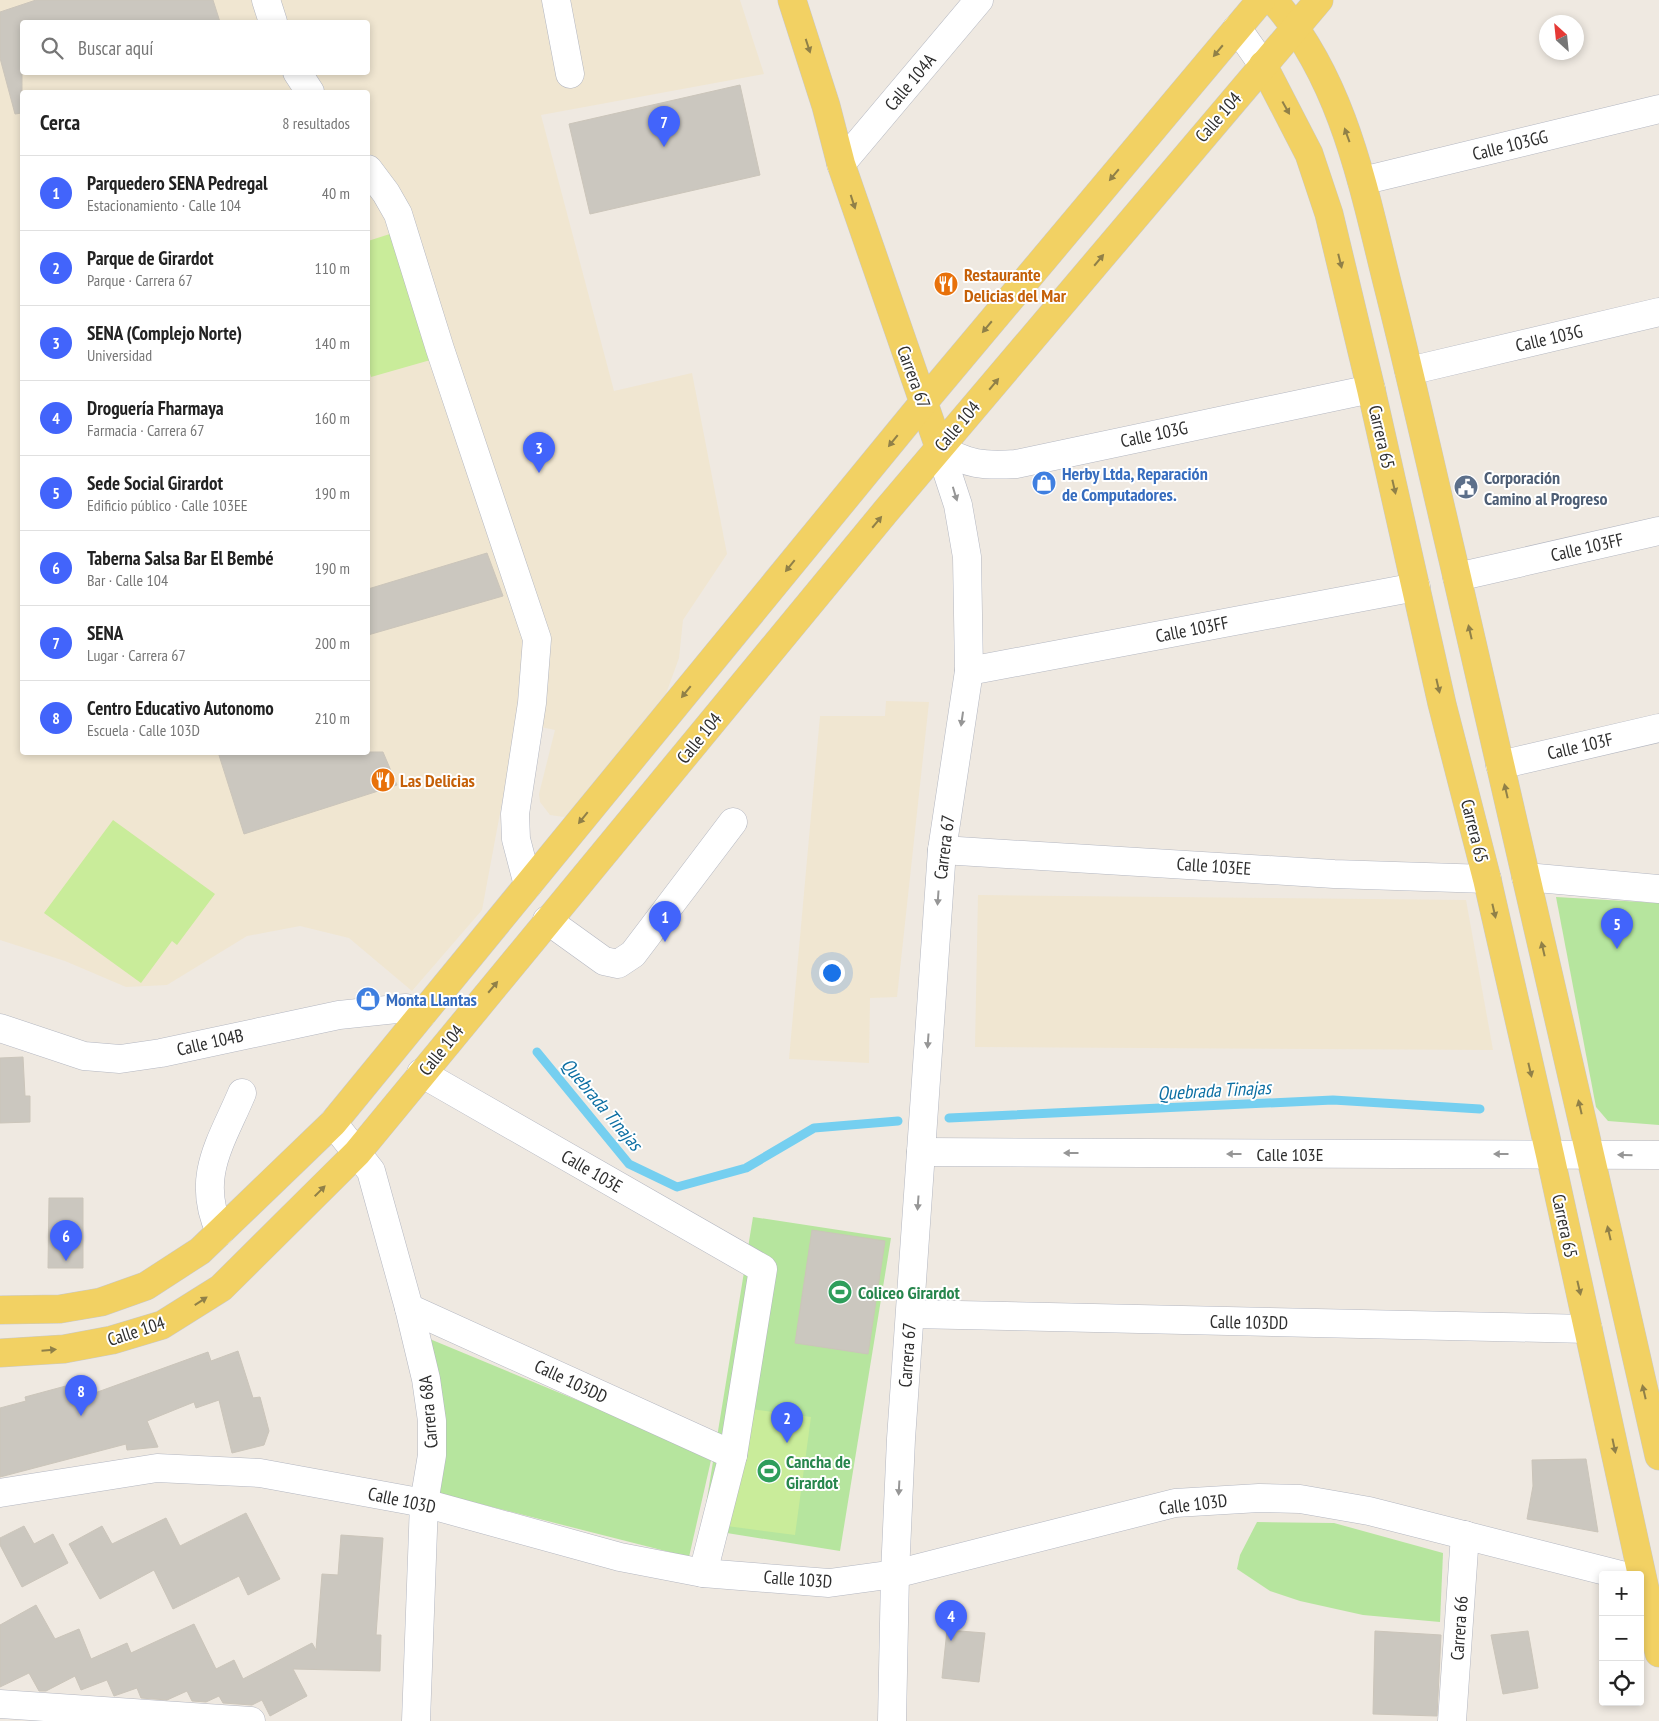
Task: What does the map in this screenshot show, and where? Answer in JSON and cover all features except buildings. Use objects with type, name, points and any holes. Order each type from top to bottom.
[{"type":"main road","name":"Carrera 67","points":[[792,0],[826,106],[841,164],[939,447]]},
{"type":"main road","points":[[0,1310],[60,1309],[101,1302],[146,1286],[200,1251],[332,1124],[923,403],[1261,0]]},
{"type":"main road","points":[[1273,0],[1313,55],[1336,104],[1362,181],[1457,577],[1659,1456]]},
{"type":"main road","name":"Calle 104","points":[[0,1353],[64,1349],[112,1340],[162,1325],[221,1288],[357,1152],[939,447],[1319,0]]},
{"type":"main road","name":"Carrera 65","points":[[1263,65],[1294,122],[1319,183],[1329,214],[1371,389],[1442,704],[1487,879],[1550,1155],[1588,1329],[1634,1571]]},
{"type":"main road","name":"Carrera 65","points":[[1644,1606],[1659,1653]]},
{"type":"street","points":[[266,0],[272,20]]},
{"type":"street","points":[[556,0],[570,74]]},
{"type":"street","name":"Calle 104A","points":[[841,164],[979,0]]},
{"type":"street","name":"Carrera 65","points":[[1237,28],[1263,65]]},
{"type":"street","points":[[299,75],[309,90]]},
{"type":"street","name":"Calle 103GG","points":[[1362,181],[1659,109]]},
{"type":"street","points":[[370,172],[386,193],[398,214],[440,348],[537,639],[532,702],[514,814],[516,839],[528,885]]},
{"type":"street","name":"Calle 103G","points":[[1409,371],[1659,312]]},
{"type":"street","name":"Calle 103G","points":[[939,447],[964,461],[979,465],[1016,464],[1371,389]]},
{"type":"street","name":"Carrera 67","points":[[892,1721],[894,1574],[901,1439],[942,850],[969,671],[967,558],[958,505],[939,447]]},
{"type":"street","name":"Calle 103FF","points":[[1457,577],[1659,531]]},
{"type":"street","name":"Calle 103FF","points":[[969,671],[1416,587]]},
{"type":"street","name":"Calle 103F","points":[[1500,764],[1659,728]]},
{"type":"street","points":[[547,920],[604,961],[618,964],[633,954],[733,822]]},
{"type":"street","name":"Calle 103EE","points":[[942,850],[1334,874],[1487,879]]},
{"type":"street","points":[[1526,877],[1659,889]]},
{"type":"street","name":"Calle 104B","points":[[0,1028],[84,1056],[120,1059],[161,1053],[339,1015],[406,1008],[422,1014]]},
{"type":"street","name":"Calle 103E","points":[[422,1073],[763,1269],[733,1455]]},
{"type":"street","points":[[220,1232],[211,1212],[208,1185],[212,1162],[242,1093]]},
{"type":"street","name":"Carrera 68A","points":[[332,1124],[371,1171],[409,1308],[426,1380],[432,1421],[432,1455],[424,1503],[416,1721]]},
{"type":"street","name":"Calle 103E","points":[[921,1152],[1659,1155]]},
{"type":"street","name":"Calle 103DD","points":[[409,1308],[733,1455]]},
{"type":"street","name":"Calle 103DD","points":[[910,1314],[1588,1329]]},
{"type":"street","points":[[703,1573],[733,1455]]},
{"type":"street","name":"Calle 103D","points":[[0,1492],[157,1468],[260,1473],[424,1503],[620,1557],[703,1573],[829,1583],[894,1574],[1100,1522],[1185,1503],[1259,1498],[1300,1499],[1370,1511],[1607,1571]]},
{"type":"street","name":"Carrera 66","points":[[1452,1721],[1465,1535]]},
{"type":"street","points":[[0,1704],[251,1721]]},
{"type":"shaded area","points":[[0,0],[740,0],[764,74],[541,115],[614,391],[692,373],[727,554],[683,620],[679,658],[663,702],[571,812],[564,817],[550,815],[540,802],[539,794],[555,730],[517,722],[482,910],[412,991],[349,938],[300,926],[247,936],[167,985],[126,987],[65,961],[0,940]]},
{"type":"shaded area","points":[[886,701],[929,702],[897,997],[870,998],[869,1063],[789,1059],[820,716],[885,716]]},
{"type":"shaded area","points":[[978,895],[1466,900],[1493,1050],[975,1047]]},
{"type":"green space","points":[[396,232],[434,359],[371,377],[370,373],[370,240]]},
{"type":"green space","points":[[113,820],[215,894],[177,945],[172,941],[141,983],[44,913]]},
{"type":"green space","points":[[1556,897],[1659,903],[1659,1125],[1608,1121],[1596,1107]]},
{"type":"green space","points":[[753,1217],[891,1238],[840,1551],[702,1529]]},
{"type":"green space","points":[[425,1337],[712,1456],[689,1557],[437,1493]]},
{"type":"green space","name":"Cancha de Girardot","points":[[743,1408],[811,1417],[795,1535],[727,1526]]},
{"type":"green space","points":[[1257,1522],[1334,1523],[1443,1553],[1440,1622],[1363,1615],[1300,1601],[1270,1591],[1237,1569],[1240,1555]]},
{"type":"waterway","name":"Quebrada Tinajas","points":[[537,1052],[629,1164],[677,1187],[746,1168],[814,1128],[898,1121]]},
{"type":"waterway","name":"Quebrada Tinajas","points":[[949,1118],[1333,1100],[1480,1109]]},
{"type":"place","name":"SENA","points":[[664,147]]},
{"type":"place","name":"Restaurante Delicias del Mar","points":[[946,284]]},
{"type":"place","name":"SENA (Complejo Norte)","points":[[539,473]]},
{"type":"place","name":"Herby Ltda, Reparación de Computadores.","points":[[1044,483]]},
{"type":"place","name":"Corporación Camino al Progreso","points":[[1466,487]]},
{"type":"place","name":"Las Delicias","points":[[383,780]]},
{"type":"place","name":"Parquedero SENA Pedregal","points":[[665,942]]},
{"type":"place","name":"Sede Social Girardot","points":[[1617,949]]},
{"type":"place","name":"Monta Llantas","points":[[368,999]]},
{"type":"place","name":"Taberna Salsa Bar El Bembé","points":[[66,1261]]},
{"type":"place","name":"Coliceo Girardot","points":[[840,1292]]},
{"type":"place","name":"Centro Educativo Autonomo","points":[[81,1416]]},
{"type":"place","name":"Parque de Girardot","points":[[787,1443]]},
{"type":"place","name":"Cancha de Girardot","points":[[769,1471]]},
{"type":"place","name":"Droguería Fharmaya","points":[[951,1641]]}]
